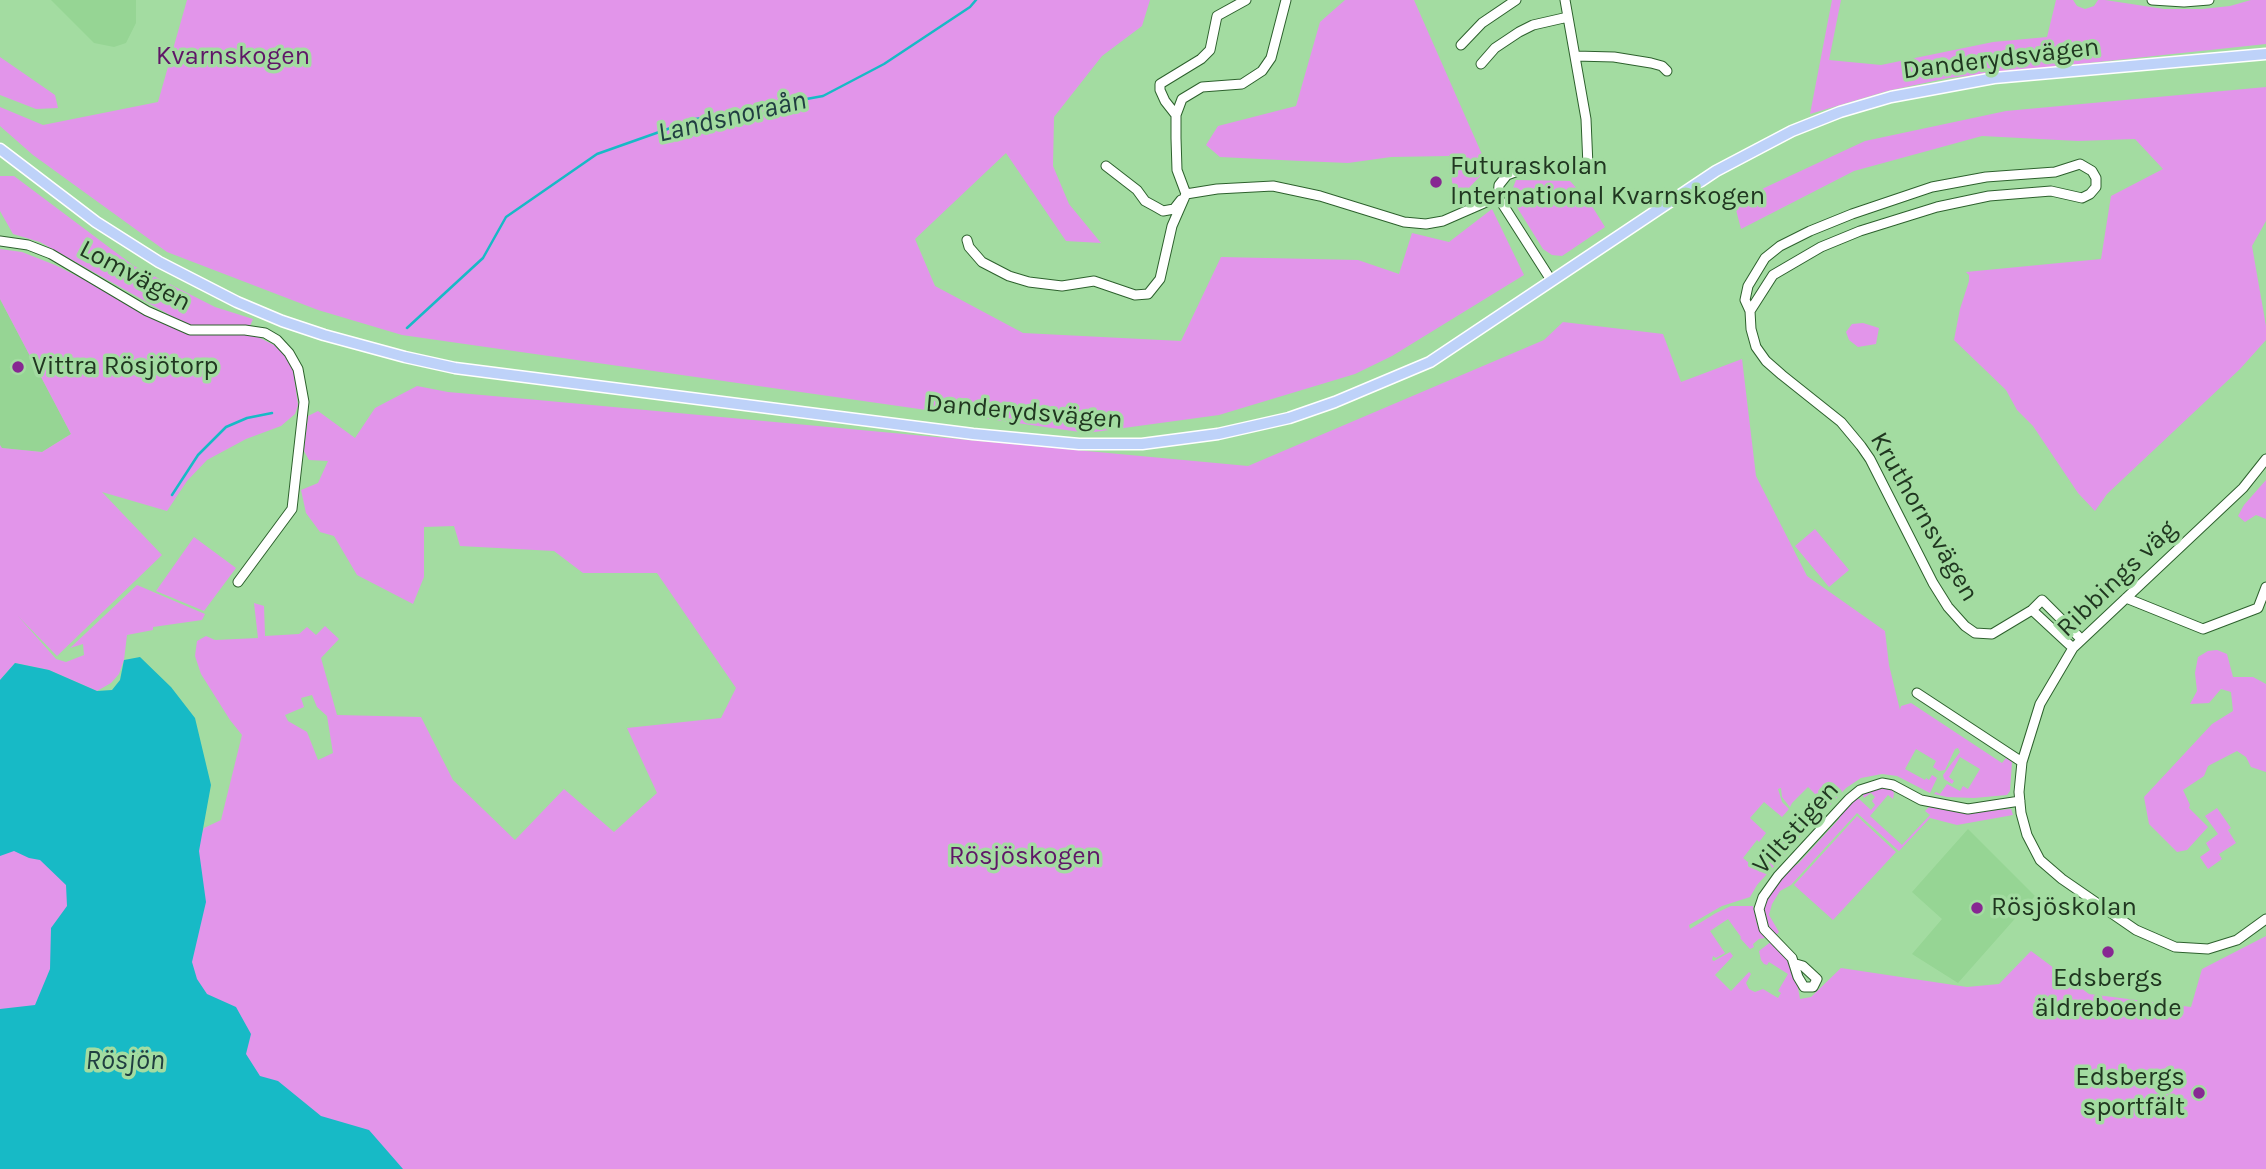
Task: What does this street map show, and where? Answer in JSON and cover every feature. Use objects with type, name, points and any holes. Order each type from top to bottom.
[{"type":"main road","name":"Danderydsvägen","points":[[0,149],[96,222],[159,262],[237,302],[282,321],[354,343],[455,368],[972,434],[1079,444],[1142,444],[1185,439],[1289,418],[1335,402],[1430,362],[1716,171],[1782,136],[1840,112],[1891,97],[1994,78],[2266,54]]},
{"type":"street","points":[[1176,115],[1165,101],[1160,85],[1210,50],[1217,16],[1246,0]]},
{"type":"street","points":[[967,240],[969,247],[982,262],[1009,276],[1029,282],[1062,286],[1094,281],[1135,295],[1149,294],[1160,279],[1172,226],[1186,194],[1177,170],[1176,115],[1182,99],[1193,91],[1242,84],[1262,71],[1271,58],[1286,0]]},
{"type":"street","points":[[1461,45],[1482,23],[1516,0]]},
{"type":"street","points":[[1551,280],[1498,197],[1499,185],[1507,175],[1526,168],[1576,169],[1588,166],[1586,120],[1565,0]]},
{"type":"street","points":[[2152,0],[2209,0]]},
{"type":"street","points":[[1481,64],[1495,48],[1519,32],[1533,25],[1568,17]]},
{"type":"street","points":[[1575,56],[1651,62],[1667,71]]},
{"type":"street","name":"Kruthornsvägen","points":[[1750,311],[1773,275],[1821,247],[1860,230],[1937,207],[1989,196],[2051,191],[2082,198],[2096,187],[2094,174],[2080,164],[2055,172],[1986,177],[1932,187],[1852,214],[1780,246],[1765,258],[1748,286],[1745,300],[1750,311],[1756,347],[1766,361],[1841,422],[1870,459],[1933,583],[1948,607],[1965,626],[1975,633],[1992,634],[2032,610]]},
{"type":"street","points":[[1106,166],[1137,190],[1145,201],[1163,211],[1174,209],[1186,194],[1217,188],[1273,186],[1320,196],[1404,222],[1426,224],[1443,221],[1498,197]]},
{"type":"street","name":"Lomvägen","points":[[0,241],[51,254],[147,311],[190,330],[245,330],[265,333],[277,340],[289,353],[298,369],[304,402],[292,509],[238,582]]},
{"type":"street","name":"Ribbings väg","points":[[2266,460],[2243,488],[2073,648],[2040,704],[2019,780],[2027,835],[2040,860],[2062,879],[2136,930],[2175,947],[2208,948],[2237,940],[2266,919]]},
{"type":"street","points":[[2126,598],[2203,629],[2258,608],[2266,587]]},
{"type":"street","points":[[2073,648],[2032,610],[2042,600],[2081,639]]},
{"type":"street","points":[[1917,693],[2022,762]]},
{"type":"street","name":"Viltstigen","points":[[1796,964],[1764,929],[1759,909],[1763,897],[1778,876],[1860,790],[1882,783],[1893,785],[1922,800],[1968,809],[2020,801]]},
{"type":"shaded area","points":[[51,0],[136,0],[136,23],[126,43],[114,47],[94,43]]},
{"type":"shaded area","name":"Vittra Rösjötorp","points":[[0,299],[71,434],[42,452],[1,448],[0,445]]},
{"type":"shaded area","name":"Rösjöskolan","points":[[1968,829],[2035,896],[1958,983],[1912,954],[1942,919],[1912,892]]},
{"type":"green space","name":"Kvarnskogen","points":[[187,0],[1150,0],[1142,26],[1102,56],[1054,117],[1053,166],[1069,204],[1101,243],[1066,241],[1006,153],[915,239],[935,286],[1023,333],[1181,341],[1221,257],[1358,260],[1399,274],[1412,233],[1449,242],[1492,209],[1524,275],[1392,356],[1355,374],[1219,415],[1087,433],[402,335],[318,310],[167,252],[33,155],[0,126],[0,107],[43,125],[158,102]]},
{"type":"green space","points":[[1345,0],[1414,0],[1488,168],[1463,194],[1453,189],[1449,156],[1391,157],[1348,163],[1301,161],[1220,157],[1206,145],[1218,126],[1296,106],[1320,22]]},
{"type":"green space","points":[[1832,0],[1841,0],[1829,60],[1881,65],[1993,42],[2047,37],[2056,0],[2073,0],[2077,6],[2085,9],[2094,6],[2098,0],[2105,0],[2164,9],[2202,9],[2266,0],[2266,44],[1948,78],[1887,91],[1810,114]]},
{"type":"green space","points":[[0,57],[55,95],[58,108],[36,109],[0,95]]},
{"type":"green space","points":[[2266,87],[2266,221],[2252,246],[2266,340],[2240,369],[2107,494],[2095,511],[2078,493],[2033,426],[2017,410],[2006,390],[1954,340],[1969,281],[1966,272],[2101,259],[2111,196],[2163,169],[2135,139],[2078,141],[1982,136],[1854,171],[1741,229],[1734,202],[1865,141],[2006,111]]},
{"type":"green space","points":[[0,176],[14,176],[134,266],[215,307],[253,319],[250,326],[202,328],[184,323],[40,242],[13,234],[0,211]]},
{"type":"green space","points":[[1516,180],[1570,181],[1590,203],[1605,227],[1562,256],[1552,255],[1543,249],[1510,196]]},
{"type":"green space","points":[[0,249],[22,252],[55,265],[191,333],[243,331],[274,345],[292,361],[298,405],[295,414],[281,426],[246,439],[207,460],[187,481],[167,511],[102,492],[162,555],[57,656],[18,616],[56,659],[66,662],[84,655],[83,644],[70,648],[137,585],[205,614],[202,620],[153,627],[153,630],[127,635],[119,674],[111,683],[97,691],[49,670],[15,663],[0,680],[0,445],[2,448],[42,452],[71,434],[0,299]]},
{"type":"green space","name":"Rösjöskogen","points":[[1563,322],[1663,334],[1681,382],[1742,359],[1756,476],[1807,576],[1885,631],[1889,665],[1900,710],[1901,706],[1911,703],[2002,763],[2006,758],[2012,762],[2010,791],[2007,795],[1947,797],[1934,794],[1940,794],[1947,784],[1960,791],[1963,786],[1968,789],[1980,769],[1960,757],[1949,777],[1954,781],[1952,784],[1944,779],[1943,775],[1960,752],[1958,748],[1945,770],[1939,771],[1933,767],[1936,761],[1916,749],[1905,769],[1925,780],[1929,780],[1932,775],[1937,778],[1930,793],[1897,776],[1882,774],[1861,778],[1846,788],[1798,839],[1792,834],[1789,835],[1789,826],[1802,813],[1808,819],[1824,803],[1808,787],[1790,807],[1782,797],[1781,788],[1778,789],[1782,802],[1789,809],[1782,817],[1764,802],[1750,818],[1766,833],[1743,858],[1760,872],[1775,854],[1769,849],[1776,841],[1786,840],[1792,846],[1757,885],[1750,897],[1722,906],[1689,925],[1690,929],[1731,906],[1753,906],[1757,924],[1765,938],[1759,939],[1750,949],[1728,919],[1710,931],[1725,953],[1716,958],[1713,956],[1712,960],[1730,952],[1733,956],[1715,975],[1731,991],[1749,972],[1751,974],[1746,983],[1749,989],[1755,992],[1763,989],[1778,998],[1781,993],[1778,991],[1788,974],[1769,962],[1764,964],[1759,951],[1772,941],[1794,966],[1800,999],[1811,997],[1841,968],[1967,987],[1999,984],[2031,951],[2089,994],[2191,1007],[2202,969],[2266,936],[2266,1169],[104,1169],[0,1110],[0,828],[202,833],[204,828],[221,820],[242,735],[201,674],[195,656],[197,641],[206,636],[215,640],[258,638],[254,603],[264,606],[265,636],[299,634],[307,627],[316,635],[325,626],[339,639],[321,658],[337,715],[421,717],[453,780],[515,840],[564,789],[614,832],[657,793],[627,728],[721,718],[736,688],[657,573],[583,573],[554,551],[460,546],[454,526],[424,527],[424,577],[413,604],[357,575],[334,536],[320,532],[306,513],[301,490],[318,483],[328,461],[309,460],[304,451],[308,416],[318,411],[355,438],[375,408],[417,386],[448,392],[1248,466],[1544,340]],"holes":[[[312,695],[317,707],[327,716],[333,753],[318,760],[307,732],[288,721],[285,715],[304,707],[301,698]]]},
{"type":"green space","points":[[1863,323],[1879,328],[1876,344],[1858,347],[1849,340],[1846,332],[1852,324]]},
{"type":"green space","points":[[2266,480],[2266,519],[2256,515],[2245,522],[2238,516]]},
{"type":"green space","points":[[1815,529],[1849,570],[1829,587],[1795,546]]},
{"type":"green space","points":[[194,537],[236,568],[204,611],[156,591]]},
{"type":"green space","points":[[2217,650],[2227,654],[2233,677],[2253,677],[2266,684],[2266,772],[2251,767],[2246,757],[2237,751],[2208,766],[2204,776],[2183,790],[2189,808],[2208,827],[2187,850],[2177,852],[2149,824],[2144,797],[2212,724],[2233,711],[2231,692],[2221,689],[2209,703],[2190,704],[2197,691],[2195,673],[2198,657],[2208,651]]},
{"type":"green space","points":[[1881,787],[1891,788],[1893,799],[1888,795],[1870,816],[1902,845],[1930,815],[1925,811],[1929,807],[1962,813],[2011,809],[2013,815],[1957,825],[1930,818],[1899,851],[1857,813],[1791,885],[1780,891],[1769,915],[1779,932],[1776,935],[1767,924],[1764,908],[1766,899],[1775,886],[1855,799],[1859,799],[1871,810],[1875,805],[1872,801],[1875,797],[1871,793],[1864,798],[1862,793]]},
{"type":"green space","points":[[2217,808],[2231,828],[2228,830],[2236,843],[2219,854],[2222,859],[2208,869],[2200,857],[2210,850],[2206,843],[2218,834],[2205,816]]},
{"type":"green space","points":[[1857,816],[1896,852],[1833,920],[1794,885]]},
{"type":"water","name":"Rösjön","points":[[140,657],[171,687],[195,718],[211,785],[199,851],[206,902],[192,962],[197,979],[207,994],[236,1007],[251,1034],[246,1054],[260,1076],[278,1081],[321,1116],[369,1130],[403,1169],[0,1169],[0,1009],[35,1005],[50,969],[51,928],[67,906],[66,885],[40,860],[14,851],[0,856],[0,680],[15,663],[49,670],[97,691],[112,690],[120,680],[124,660]]},
{"type":"waterway","name":"Landsnoraån","points":[[407,328],[483,258],[506,217],[597,154],[696,119],[823,96],[884,64],[970,7],[976,0]]},
{"type":"waterway","points":[[172,495],[198,455],[226,427],[247,418],[272,413]]},
{"type":"place","name":"Futuraskolan International Kvarnskogen","points":[[1436,182]]},
{"type":"place","name":"Vittra Rösjötorp","points":[[18,367]]},
{"type":"place","name":"Rösjöskolan","points":[[1977,908]]},
{"type":"place","name":"Edsbergs äldreboende","points":[[2108,952]]},
{"type":"place","name":"Edsbergs sportfält","points":[[2199,1093]]}]
